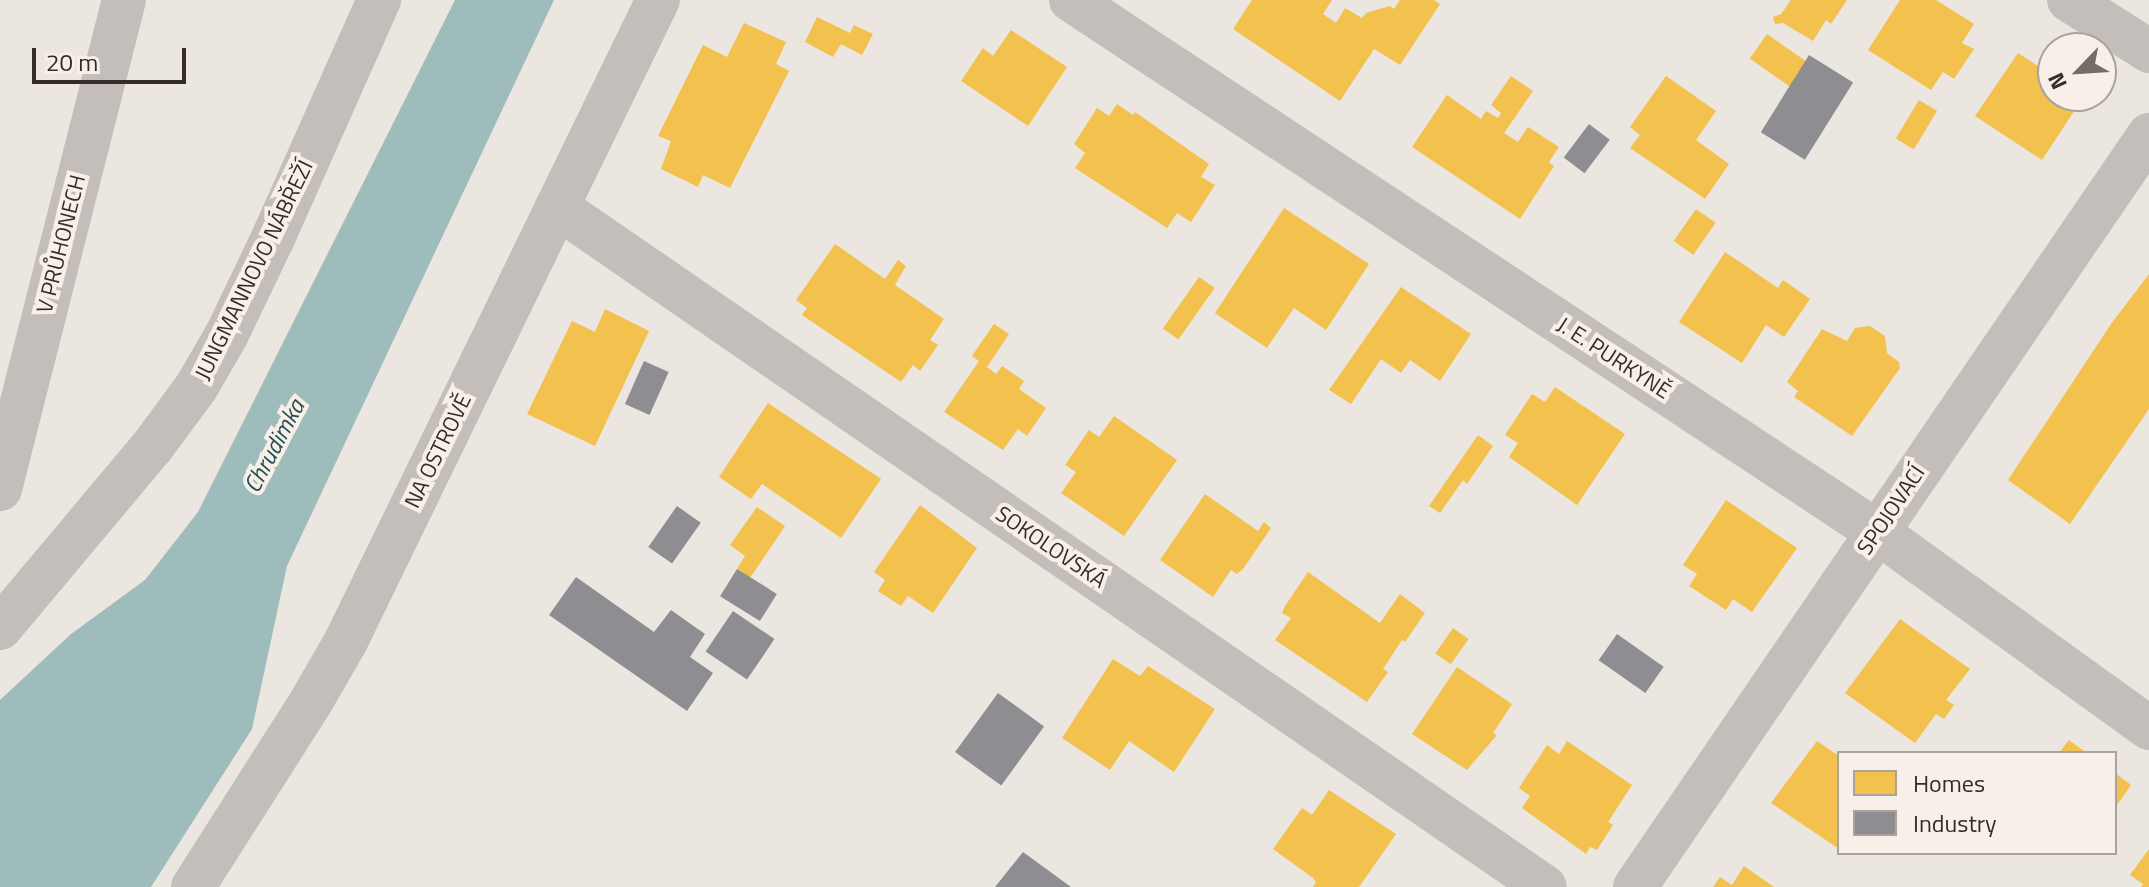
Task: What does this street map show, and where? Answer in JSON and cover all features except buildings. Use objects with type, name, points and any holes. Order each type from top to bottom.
[{"type":"street","name":"V PRŮHONECH","points":[[0,489],[124,0]]},
{"type":"street","name":"JUNGMANNOVO NÁBŘEŽÍ","points":[[0,628],[94,517],[197,386],[227,334],[273,238],[379,0]]},
{"type":"street","name":"NA OSTROVĚ","points":[[193,887],[346,641],[658,0]]},
{"type":"street","name":"J. E. PURKYNĚ","points":[[1071,0],[1876,531],[2149,728]]},
{"type":"street","points":[[2069,0],[2149,51]]},
{"type":"street","name":"SPOJOVACÍ","points":[[1635,887],[2149,135]]},
{"type":"street","name":"SOKOLOVSKÁ","points":[[557,207],[1545,887]]},
{"type":"water","name":"Chrudimka","points":[[455,0],[554,0],[287,566],[252,729],[151,887],[0,887],[0,700],[71,634],[145,580],[198,512]]}]
